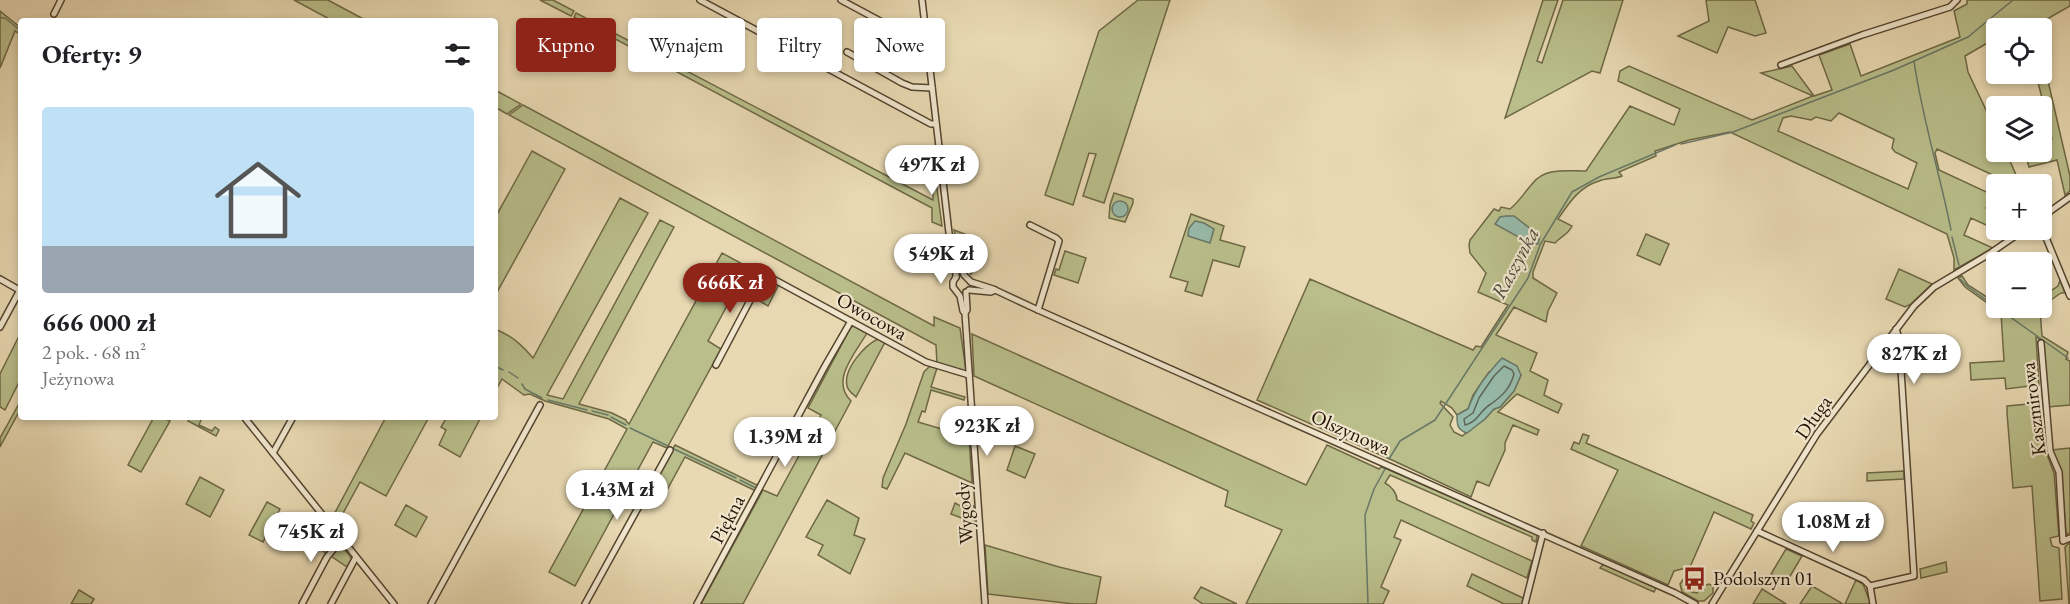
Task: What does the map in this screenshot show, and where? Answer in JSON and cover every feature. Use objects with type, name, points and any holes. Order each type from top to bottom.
[{"type":"street","points":[[54,14],[61,0]]},
{"type":"street","points":[[700,0],[937,127]]},
{"type":"street","points":[[841,0],[874,18]]},
{"type":"street","points":[[922,0],[924,18]]},
{"type":"street","points":[[1781,65],[1862,35],[1950,7],[1957,0]]},
{"type":"street","points":[[847,52],[902,83],[912,87],[932,88]]},
{"type":"street","points":[[930,72],[948,223],[955,257],[956,277],[952,284],[958,292],[968,291],[971,282],[964,275],[955,257]]},
{"type":"street","points":[[2052,210],[2070,197]]},
{"type":"street","points":[[1030,225],[1056,238],[1059,242],[1038,310]]},
{"type":"street","name":"Długa","points":[[1712,604],[1817,434],[1896,329],[1928,292],[2009,240]]},
{"type":"street","points":[[2047,240],[2070,296]]},
{"type":"street","name":"Owocowa","points":[[716,365],[764,274],[926,362],[969,375]]},
{"type":"street","points":[[956,277],[964,275]]},
{"type":"street","points":[[0,279],[18,289]]},
{"type":"street","name":"Olszynowa","points":[[971,282],[994,290],[1543,533],[1695,604]]},
{"type":"street","name":"Olszynowa","points":[[968,291],[991,292],[994,290]]},
{"type":"street","name":"Wygody","points":[[968,291],[965,313],[985,604]]},
{"type":"street","name":"Wygody","points":[[958,292],[965,313]]},
{"type":"street","points":[[0,327],[18,296]]},
{"type":"street","name":"Piękna","points":[[697,604],[851,321]]},
{"type":"street","points":[[1870,586],[1914,576],[1899,338],[1896,329]]},
{"type":"street","name":"Kaszmirowa","points":[[2041,344],[2050,451],[2059,472],[2063,541],[2070,538]]},
{"type":"street","points":[[431,604],[540,405]]},
{"type":"street","points":[[246,420],[394,604]]},
{"type":"street","points":[[273,453],[291,420]]},
{"type":"street","points":[[585,604],[670,450]]},
{"type":"street","points":[[1757,531],[1864,580],[1870,586],[1873,604]]},
{"type":"street","points":[[1525,604],[1543,533]]},
{"type":"street","points":[[302,604],[327,557],[342,539]]},
{"type":"street","points":[[331,604],[356,556]]},
{"type":"green space","points":[[294,0],[328,0],[361,18],[327,18]]},
{"type":"green space","points":[[540,0],[553,0],[574,11],[571,16]]},
{"type":"green space","points":[[1138,0],[1170,0],[1104,203],[1083,196],[1096,154],[1089,153],[1073,205],[1045,195],[1099,31]]},
{"type":"green space","points":[[1543,0],[1558,0],[1537,61],[1542,63],[1563,0],[1623,0],[1600,73],[1592,71],[1505,118]]},
{"type":"green space","points":[[1706,0],[1755,0],[1766,33],[1755,36],[1728,27],[1717,53],[1678,36],[1709,21]]},
{"type":"green space","points":[[1967,0],[2070,0],[2070,6],[2049,18],[1986,18],[1986,44],[1965,56],[1968,72],[1986,110],[1986,162],[2010,162],[2016,174],[1991,174],[1937,149],[1935,153],[1939,170],[1986,192],[1986,225],[1971,218],[1964,235],[1993,248],[1954,270],[1954,258],[1947,234],[1730,132],[1689,140],[1655,151],[1656,156],[1619,172],[1622,176],[1602,180],[1586,187],[1566,207],[1558,219],[1572,226],[1555,243],[1545,241],[1533,272],[1533,278],[1557,293],[1548,311],[1546,322],[1514,307],[1496,335],[1537,353],[1530,371],[1548,380],[1544,395],[1562,404],[1558,413],[1517,394],[1498,412],[1539,430],[1537,435],[1513,425],[1489,486],[1477,481],[1471,497],[1257,400],[1310,279],[1473,350],[1476,346],[1481,347],[1508,305],[1478,292],[1486,273],[1470,253],[1470,240],[1494,209],[1499,211],[1501,207],[1510,209],[1537,179],[1550,172],[1586,171],[1630,106],[1674,125],[1680,109],[1618,81],[1620,71],[1629,66],[1752,120],[1813,96],[1761,73],[1792,66],[1814,96],[1832,90],[1819,55],[1850,44],[1861,76],[1960,37],[1954,11],[1967,4]],"holes":[[[1839,113],[1894,139],[1892,148],[1895,152],[1917,163],[1908,189],[1778,131],[1783,118],[1791,116],[1811,120],[1816,117],[1831,121]],[[1489,372],[1521,375],[1514,391],[1500,407],[1494,409],[1485,419],[1462,436],[1454,432],[1450,425],[1453,417],[1440,403],[1441,401],[1452,408],[1457,415],[1468,409],[1473,395]]]},
{"type":"green space","points":[[0,11],[18,26],[18,33],[15,31],[0,68]]},
{"type":"green space","points":[[576,13],[586,18],[576,18],[574,17]]},
{"type":"green space","points":[[616,34],[628,40],[628,46],[616,39]]},
{"type":"green space","points":[[677,72],[689,72],[933,200],[935,174],[942,226],[932,222],[932,208]]},
{"type":"green space","points":[[2038,84],[2049,84],[2051,96],[2041,96]]},
{"type":"green space","points":[[498,92],[521,104],[507,114],[498,109]]},
{"type":"green space","points":[[2052,98],[2070,176],[2070,191],[2065,195],[2057,160],[2052,161]]},
{"type":"green space","points":[[523,105],[934,326],[934,317],[960,328],[966,371],[937,364],[936,345],[509,115]]},
{"type":"green space","points":[[532,151],[565,169],[498,291],[498,213]]},
{"type":"green space","points":[[2028,162],[2049,162],[2029,167]]},
{"type":"green space","points":[[1114,193],[1133,199],[1125,222],[1109,218]]},
{"type":"green space","points":[[620,198],[648,213],[547,395],[563,399],[660,220],[674,227],[579,404],[612,413],[629,424],[722,253],[748,267],[708,341],[721,349],[667,448],[653,442],[575,586],[549,572],[627,429],[609,419],[545,401],[530,394],[524,395],[502,379],[498,386],[498,331],[516,341],[533,358]]},
{"type":"green space","points":[[1191,214],[1224,226],[1220,240],[1245,247],[1239,267],[1213,260],[1202,296],[1185,291],[1188,282],[1170,277]]},
{"type":"green space","points":[[954,230],[980,240],[971,267],[975,269],[971,274],[963,265]]},
{"type":"green space","points":[[1646,234],[1669,244],[1660,265],[1637,255]]},
{"type":"green space","points":[[1065,251],[1086,258],[1078,283],[1054,275],[1056,269],[1059,270]]},
{"type":"green space","points":[[1899,269],[1932,284],[1905,307],[1886,299]]},
{"type":"green space","points":[[1962,276],[1968,285],[1986,297],[1986,302],[1965,287],[1958,278]]},
{"type":"green space","points":[[770,279],[779,284],[768,306],[755,298],[764,283]]},
{"type":"green space","points":[[2060,280],[2065,293],[2053,298],[2052,290],[2058,286]]},
{"type":"green space","points":[[2001,318],[2041,318],[2042,336],[2068,352],[2066,359],[2070,361],[2070,405],[2048,407],[2043,342],[2036,337],[2039,385],[2006,389],[2005,378],[1971,380],[1970,363],[2004,361]]},
{"type":"green space","points":[[854,326],[867,333],[851,358],[844,376],[845,393],[851,401],[743,604],[701,604],[763,490],[777,496],[821,415],[808,408],[851,327]]},
{"type":"green space","points":[[972,334],[1306,485],[1327,445],[1379,469],[1381,467],[1387,469],[1537,535],[1536,542],[1532,540],[1532,537],[1390,475],[1385,483],[1393,490],[1397,500],[1532,561],[1527,578],[1401,520],[1394,537],[1401,540],[1381,587],[1389,591],[1383,604],[1246,604],[1282,530],[1225,506],[1228,491],[974,376]]},
{"type":"green space","points":[[18,338],[18,384],[5,410],[0,407],[0,374]]},
{"type":"green space","points":[[878,339],[885,342],[856,397],[848,388],[848,372],[861,352]]},
{"type":"green space","points":[[930,366],[937,368],[931,387],[965,397],[964,400],[931,390],[925,412],[922,411],[918,422],[969,437],[972,483],[905,453],[887,489],[882,487],[883,478],[906,424],[924,372]]},
{"type":"green space","points":[[2040,403],[2045,449],[2054,473],[2059,536],[2050,538],[2052,546],[2059,548],[2062,599],[2040,601],[2032,486],[2013,488],[2007,406]]},
{"type":"green space","points":[[18,405],[18,414],[0,447],[0,438]]},
{"type":"green space","points":[[152,420],[170,421],[141,472],[128,465]]},
{"type":"green space","points":[[201,420],[199,425],[212,431],[215,427],[219,430],[216,436],[188,421]]},
{"type":"green space","points":[[384,420],[427,420],[386,496],[360,482],[336,526],[331,520]]},
{"type":"green space","points":[[445,420],[479,420],[460,457],[439,445],[446,430],[441,427]]},
{"type":"green space","points":[[1583,434],[1589,436],[1586,443],[1753,515],[1751,521],[1754,523],[1751,529],[1714,512],[1690,567],[1674,571],[1668,585],[1581,546],[1618,470],[1571,449],[1574,442],[1579,444]]},
{"type":"green space","points":[[675,445],[759,486],[756,491],[685,457],[667,490],[655,483]]},
{"type":"green space","points":[[1015,446],[1035,454],[1025,478],[1007,470]]},
{"type":"green space","points":[[2070,448],[2070,533],[2066,534],[2061,469],[2052,450]]},
{"type":"green space","points":[[1904,471],[1904,479],[1867,481],[1867,473]]},
{"type":"green space","points":[[200,477],[224,490],[210,517],[186,504]]},
{"type":"green space","points":[[827,500],[859,518],[854,535],[865,539],[850,574],[818,555],[823,545],[806,537]]},
{"type":"green space","points":[[267,502],[280,509],[263,542],[249,535]]},
{"type":"green space","points":[[955,503],[962,507],[969,504],[974,506],[975,523],[951,514]]},
{"type":"green space","points":[[406,505],[427,517],[416,537],[395,525]]},
{"type":"green space","points":[[322,520],[336,538],[327,554],[310,542]]},
{"type":"green space","points":[[2070,542],[2070,604],[2069,604],[2065,547]]},
{"type":"green space","points":[[985,545],[1101,577],[1096,604],[1074,604],[988,594]]},
{"type":"green space","points":[[343,547],[352,559],[347,567],[331,556],[335,550]]},
{"type":"green space","points":[[1786,549],[1802,556],[1786,583],[1771,574]]},
{"type":"green space","points":[[1946,562],[1947,572],[1921,578],[1920,569]]},
{"type":"green space","points":[[1604,564],[1656,588],[1654,592],[1600,568]]},
{"type":"green space","points":[[1472,574],[1523,598],[1522,604],[1504,604],[1467,586]]},
{"type":"green space","points":[[1685,577],[1691,577],[1694,584],[1690,588],[1692,592],[1697,593],[1701,587],[1709,584],[1713,586],[1713,593],[1704,601],[1698,601],[1682,592],[1680,584]]},
{"type":"green space","points":[[1856,580],[1863,584],[1871,604],[1845,604]]},
{"type":"green space","points":[[1812,586],[1843,604],[1800,604]]},
{"type":"green space","points":[[1201,587],[1237,604],[1203,604],[1194,598]]},
{"type":"green space","points":[[1762,589],[1783,602],[1786,604],[1753,604]]},
{"type":"green space","points":[[79,590],[94,599],[91,604],[71,604]]},
{"type":"water","points":[[1117,201],[1123,201],[1128,209],[1126,215],[1117,217],[1112,212],[1112,206]]},
{"type":"water","points":[[1514,216],[1540,236],[1538,244],[1531,244],[1495,224],[1500,217]]},
{"type":"water","points":[[1195,221],[1214,229],[1210,243],[1188,236],[1189,228]]},
{"type":"water","points":[[1502,358],[1517,366],[1521,375],[1514,391],[1500,407],[1494,409],[1467,433],[1464,432],[1458,426],[1457,415],[1468,409],[1482,382]]},
{"type":"waterway","name":"Raszynka","points":[[1681,144],[1733,132],[1894,70],[1968,37],[2013,0]]},
{"type":"waterway","points":[[0,18],[5,18],[18,29]]},
{"type":"waterway","points":[[1914,61],[1951,230]]},
{"type":"waterway","name":"Raszynka","points":[[1389,459],[1400,441],[1435,420],[1528,278],[1540,245],[1572,192],[1599,177],[1675,145]]},
{"type":"waterway","points":[[1952,237],[1959,265]]},
{"type":"waterway","points":[[1960,279],[2068,358]]},
{"type":"waterway","points":[[498,368],[503,370]]},
{"type":"waterway","points":[[509,372],[518,378]]},
{"type":"waterway","points":[[522,384],[525,389],[542,398]]},
{"type":"waterway","points":[[548,400],[587,410]]},
{"type":"waterway","points":[[592,411],[608,415]]},
{"type":"waterway","points":[[611,417],[626,425]]},
{"type":"waterway","points":[[630,428],[668,446]]},
{"type":"waterway","points":[[674,449],[736,478]]},
{"type":"waterway","name":"Raszynka","points":[[1368,604],[1365,515],[1374,489],[1385,469]]},
{"type":"waterway","points":[[740,480],[756,488]]},
{"type":"place","name":"Podolszyn 01","points":[[1695,578]]}]
